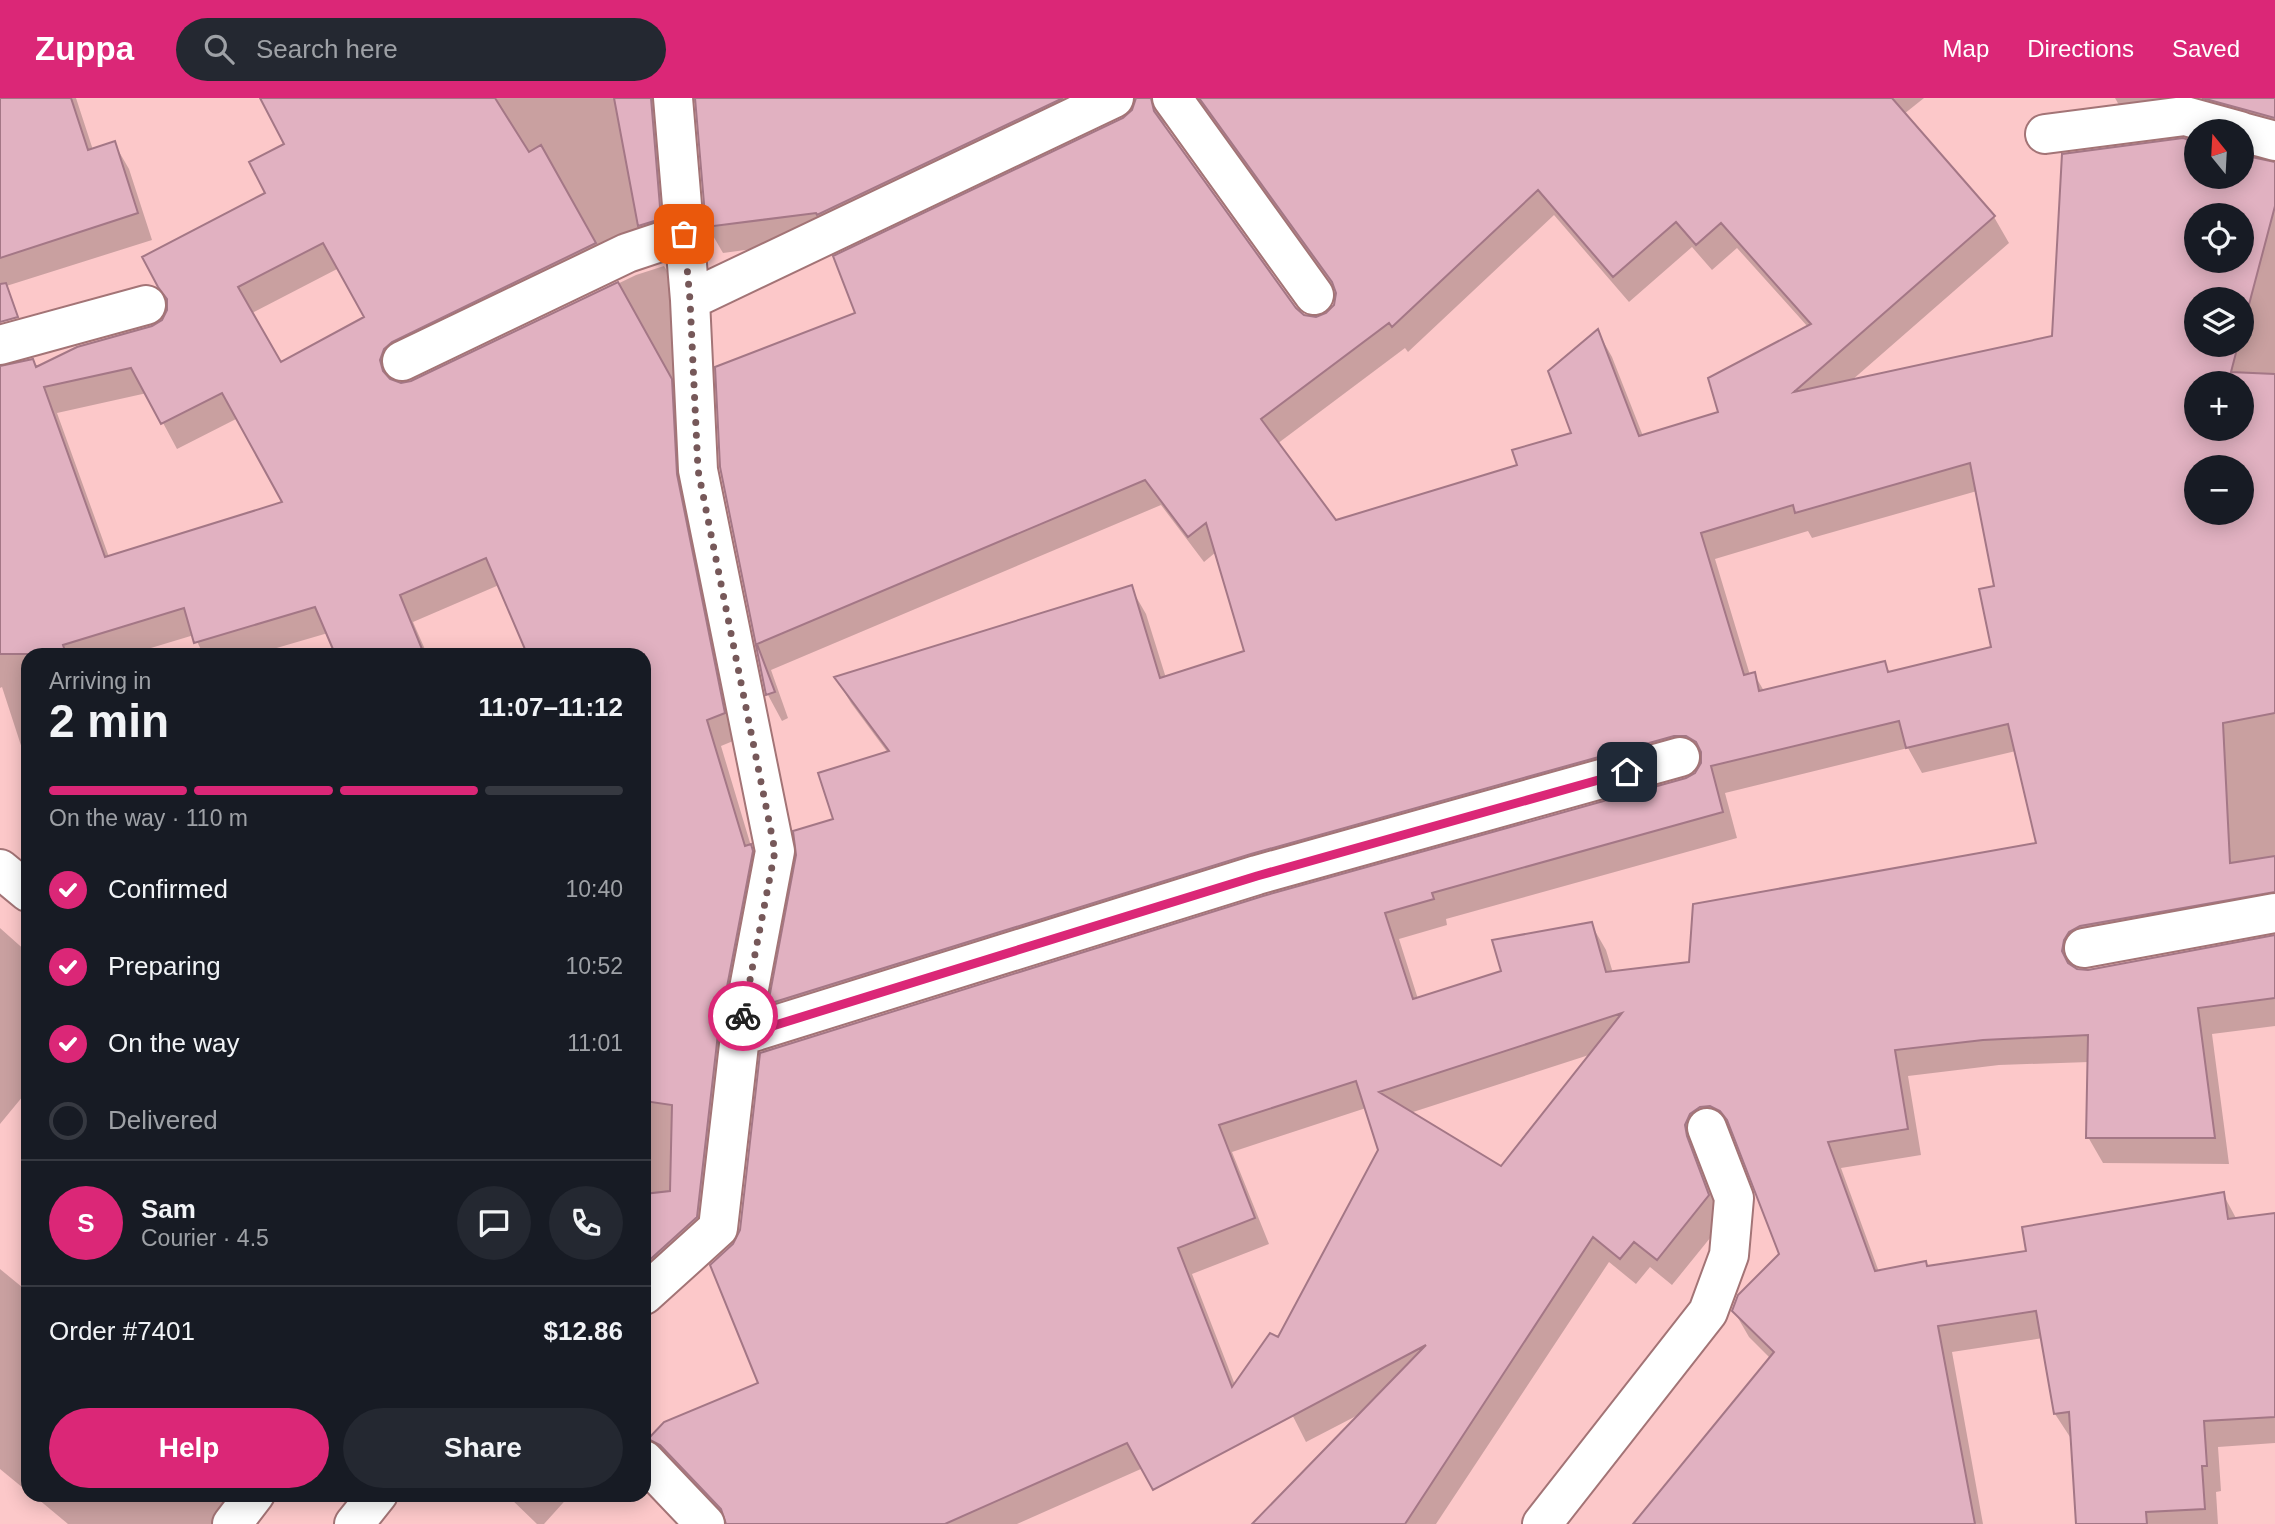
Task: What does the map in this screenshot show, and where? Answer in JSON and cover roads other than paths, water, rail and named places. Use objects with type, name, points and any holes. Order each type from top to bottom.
[{"type":"lane","points":[[651,1289],[718,1228],[740,1036],[775,851],[698,470],[690,300],[673,98]]},
{"type":"lane","points":[[690,300],[1114,98]]},
{"type":"lane","points":[[1172,98],[1314,295]]},
{"type":"lane","points":[[2045,134],[2185,116],[2196,119]]},
{"type":"lane","points":[[2254,135],[2275,141]]},
{"type":"lane","points":[[402,361],[627,253],[684,234]]},
{"type":"lane","points":[[0,345],[146,305]]},
{"type":"lane","points":[[740,1036],[1257,876],[1680,757]]},
{"type":"lane","points":[[0,869],[21,886]]},
{"type":"lane","points":[[2084,948],[2275,914]]},
{"type":"lane","points":[[1542,1524],[1708,1312],[1729,1255],[1734,1198],[1707,1128]]},
{"type":"lane","points":[[651,1467],[705,1524]]},
{"type":"lane","points":[[232,1524],[249,1502]]},
{"type":"lane","points":[[354,1524],[372,1502]]}]
